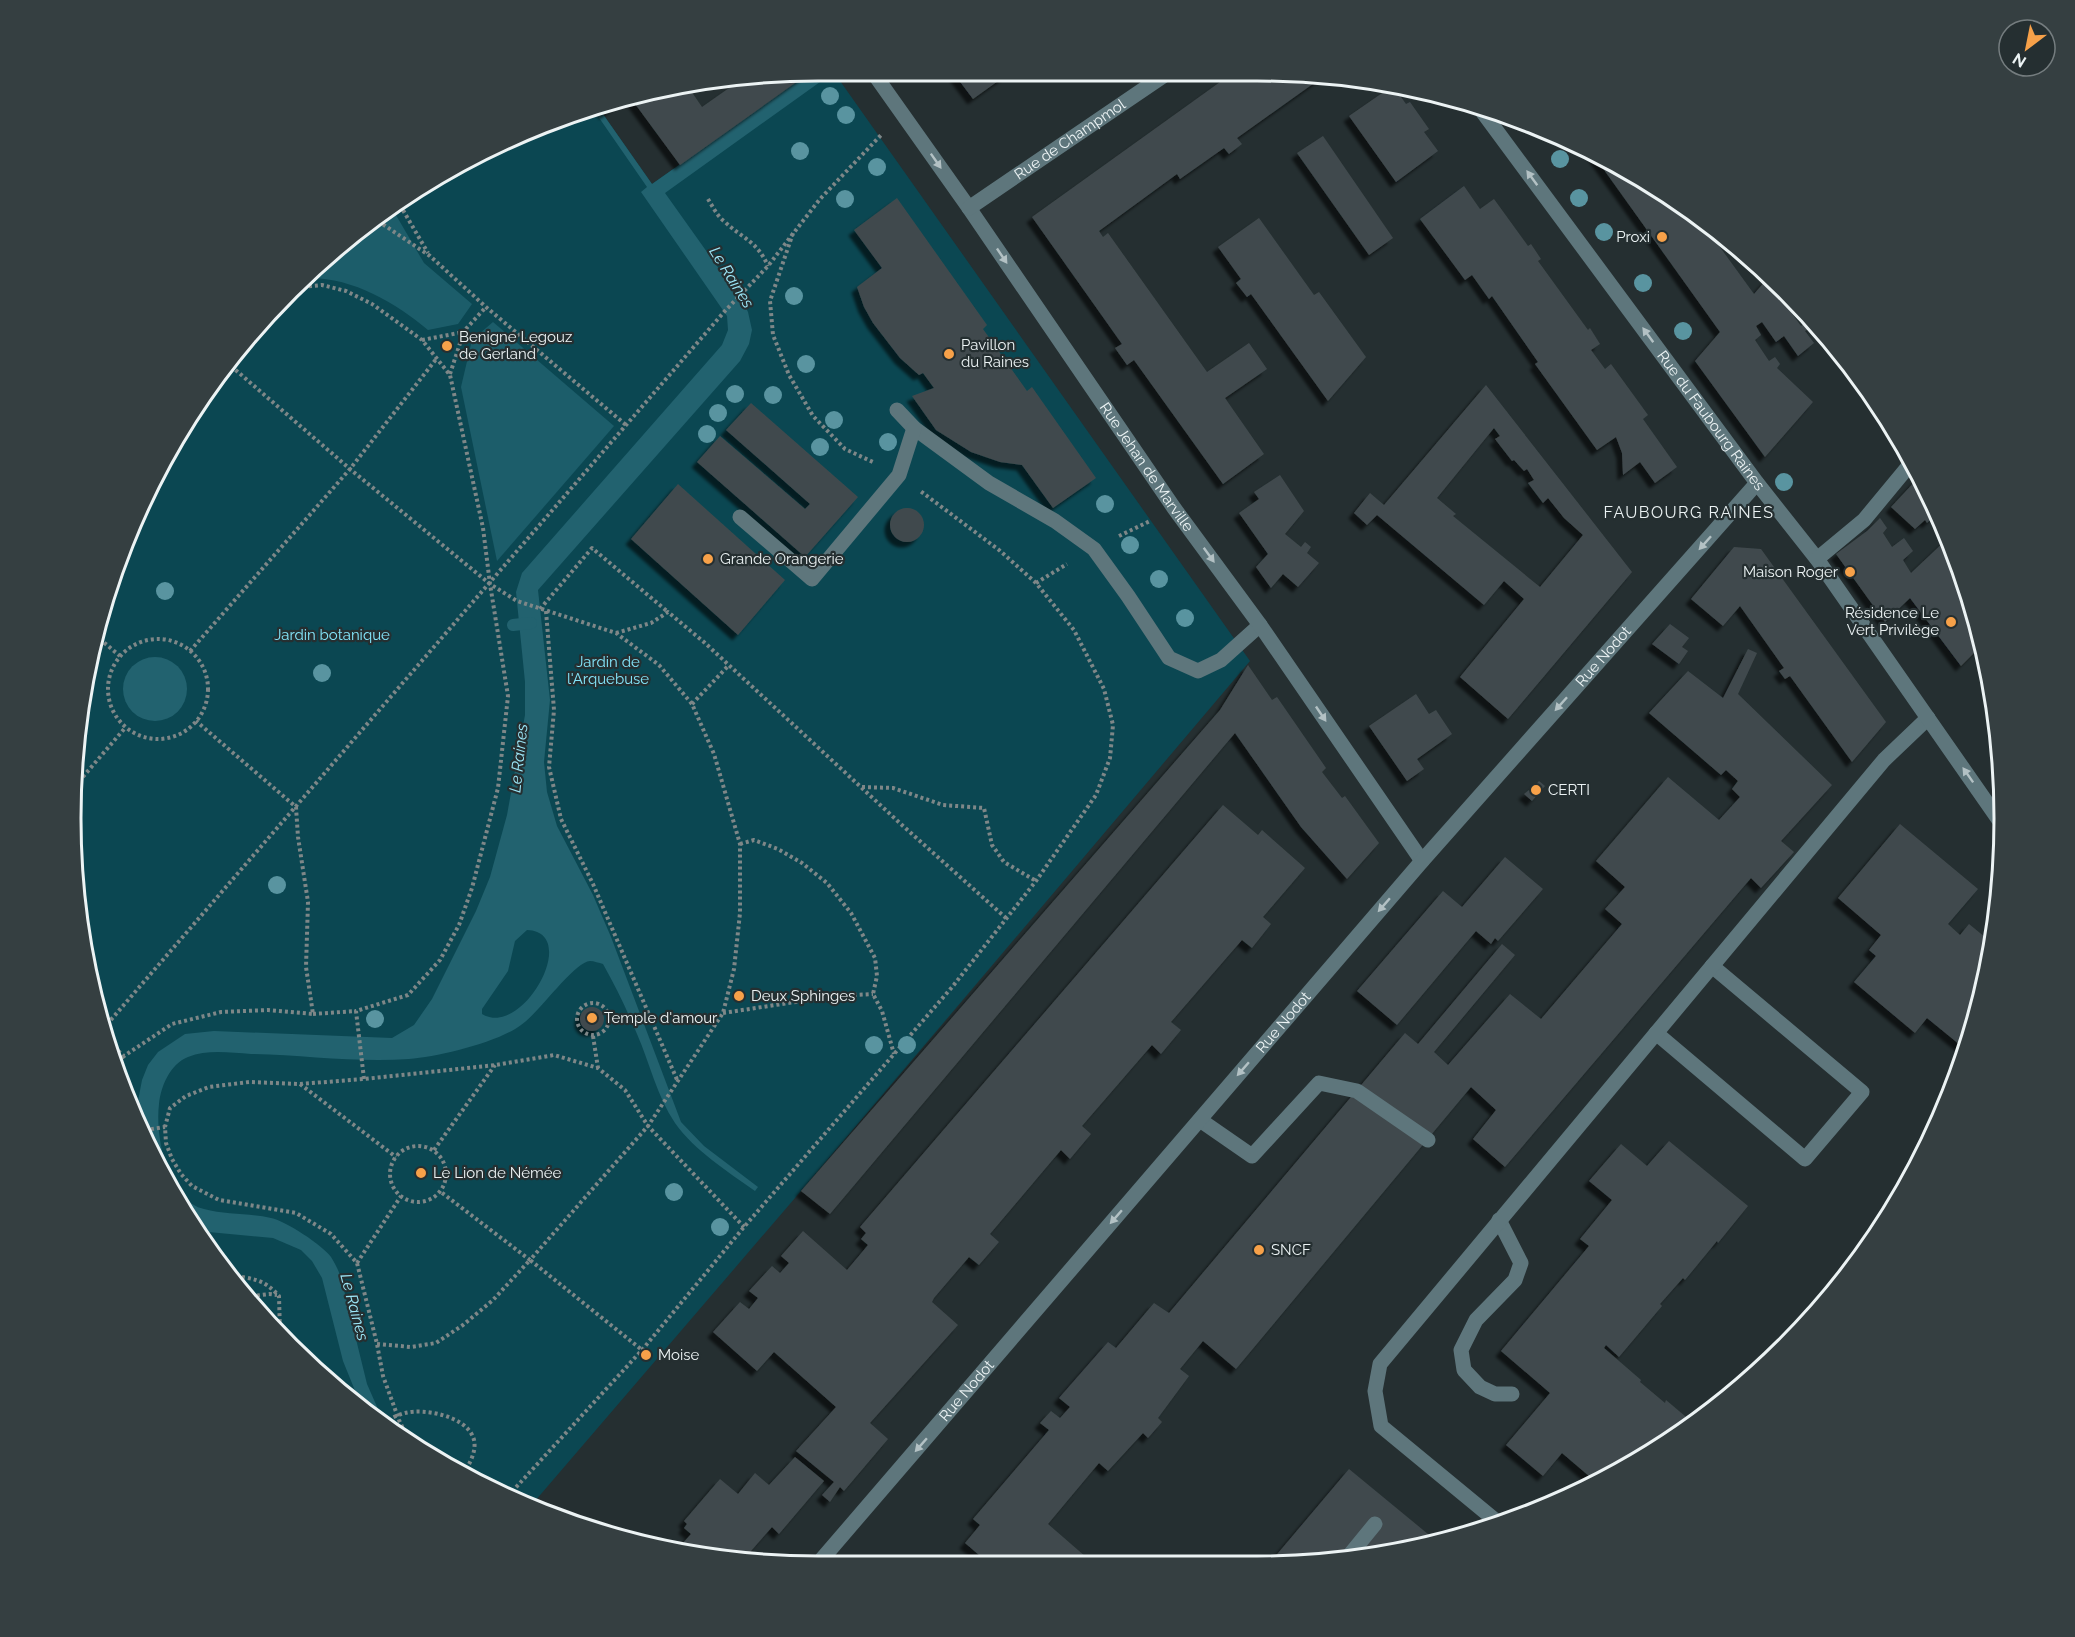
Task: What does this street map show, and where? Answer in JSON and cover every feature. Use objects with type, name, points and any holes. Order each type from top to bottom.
[{"type":"street","name":"Rue Jehan de Marville","points":[[879,81],[1174,508],[1260,625],[1422,861]]},
{"type":"street","name":"Rue de Champmol","points":[[969,208],[1156,81]]},
{"type":"street","name":"Rue du Faubourg Raines","points":[[1487,118],[1817,559],[1994,814]]},
{"type":"street","points":[[897,410],[914,428],[989,483],[1055,521],[1094,549],[1169,658],[1198,670],[1221,660],[1260,625]]},
{"type":"street","points":[[740,517],[812,579],[899,475],[914,428]]},
{"type":"street","points":[[1817,559],[1864,520],[1906,470]]},
{"type":"street","name":"Rue Nodot","points":[[825,1556],[1422,861],[1758,483]]},
{"type":"street","points":[[1492,1518],[1381,1426],[1375,1391],[1380,1364],[1884,760],[1928,718]]},
{"type":"street","points":[[1656,1033],[1805,1159],[1862,1092],[1712,966]]},
{"type":"street","points":[[1200,1119],[1252,1156],[1319,1083],[1357,1091],[1428,1140]]},
{"type":"street","points":[[1499,1220],[1521,1263],[1515,1280],[1476,1320],[1461,1350],[1464,1370],[1480,1387],[1495,1394],[1512,1394]]},
{"type":"street","points":[[1354,1550],[1376,1524]]},
{"type":"path","points":[[110,1021],[724,312],[768,266],[833,184],[903,114]]},
{"type":"path","points":[[708,199],[725,223],[762,252],[768,266]]},
{"type":"path","points":[[403,210],[430,256]]},
{"type":"path","points":[[382,224],[430,256],[486,308],[626,425]]},
{"type":"path","points":[[514,1490],[642,1350],[744,1227],[953,986],[1036,881],[1096,795],[1110,758],[1113,725],[1104,689],[1074,630],[1036,583],[999,550],[899,475],[845,449],[813,416],[789,375],[773,334],[770,301],[793,233]]},
{"type":"path","points":[[121,1059],[172,1024],[221,1012],[268,1010],[313,1014],[356,1011],[408,995],[440,960],[459,924],[472,888],[498,788],[508,696],[483,528],[450,375],[422,340],[372,304],[346,291],[322,285],[308,286]]},
{"type":"path","points":[[450,375],[464,331],[486,308]]},
{"type":"path","points":[[422,340],[464,331]]},
{"type":"path","points":[[190,651],[350,469],[437,358]]},
{"type":"path","points":[[234,369],[350,469],[490,584],[517,601],[616,633],[659,664],[692,704],[714,754],[740,844],[740,913],[734,969],[723,1013],[648,1126],[493,1300],[436,1343],[411,1347],[377,1344]]},
{"type":"path","points":[[1036,583],[1094,549],[1174,508]]},
{"type":"path","points":[[540,609],[592,548],[729,665],[1007,919]]},
{"type":"path","points":[[546,611],[554,710],[549,767],[561,819],[593,884],[678,1082]]},
{"type":"path","points":[[616,633],[651,623],[668,612]]},
{"type":"path","points":[[160,639],[176,643],[190,651],[203,669],[208,690],[206,705],[196,721],[188,729],[173,737],[156,740],[140,736],[125,728],[109,703],[107,687],[110,672],[120,656],[129,648],[144,641],[160,639]]},
{"type":"path","points":[[103,641],[120,656]]},
{"type":"path","points":[[692,704],[729,665]]},
{"type":"path","points":[[196,721],[296,807],[308,902],[306,967],[313,1014]]},
{"type":"path","points":[[83,777],[125,728]]},
{"type":"path","points":[[862,788],[893,788],[943,805],[984,807],[992,845],[1004,862],[1036,881]]},
{"type":"path","points":[[740,844],[754,840],[778,849],[802,863],[827,883],[851,913],[875,958],[877,976],[873,994],[882,1011],[894,1054]]},
{"type":"path","points":[[723,1013],[835,996],[873,994]]},
{"type":"path","points":[[590,1003],[603,1007],[609,1018],[609,1024],[605,1030],[593,1036],[582,1032],[576,1021],[579,1010],[590,1003]]},
{"type":"path","points":[[356,1011],[364,1079]]},
{"type":"path","points":[[593,1036],[598,1068]]},
{"type":"path","points":[[119,1051],[124,1056]]},
{"type":"path","points":[[402,1427],[383,1376],[357,1263],[331,1234],[296,1213],[219,1200],[192,1185],[181,1174],[166,1143],[165,1127],[170,1108],[186,1096],[209,1087],[249,1082],[300,1084],[364,1079],[496,1065],[554,1055],[598,1068],[625,1089],[648,1126],[744,1227]]},
{"type":"path","points":[[434,1150],[496,1065]]},
{"type":"path","points":[[300,1084],[396,1157]]},
{"type":"path","points":[[150,1129],[165,1127]]},
{"type":"path","points":[[418,1146],[434,1150],[441,1157],[447,1175],[441,1192],[426,1202],[408,1201],[395,1190],[390,1174],[391,1165],[396,1157],[410,1147],[418,1146]]},
{"type":"path","points":[[441,1192],[642,1350]]},
{"type":"path","points":[[357,1263],[401,1196]]},
{"type":"path","points":[[241,1277],[268,1284],[279,1296],[281,1323]]},
{"type":"path","points":[[256,1295],[268,1293],[279,1296]]},
{"type":"path","points":[[391,1419],[402,1413],[433,1413],[445,1416],[466,1427],[473,1437],[474,1451],[467,1466]]},
{"type":"green space","name":"Jardin de l'Arquebuse","points":[[840,81],[1250,661],[536,1500],[492,1480],[409,1432],[332,1373],[264,1305],[205,1228],[180,1187],[157,1145],[120,1056],[95,962],[87,915],[81,818],[87,722],[106,628],[120,581],[157,492],[205,409],[233,370],[297,297],[332,264],[409,205],[492,157],[581,120],[603,114],[652,184],[797,82]]},
{"type":"shaded area","points":[[396,215],[424,263],[472,304],[458,324],[428,330],[401,310],[371,293],[339,281],[316,279],[370,233]]},
{"type":"shaded area","points":[[493,322],[614,426],[497,561],[461,387],[472,340]]},
{"type":"water","name":"Le Raines","points":[[821,81],[665,193],[744,304],[752,330],[749,344],[740,361],[538,590],[550,700],[544,762],[547,792],[557,826],[593,895],[611,937],[681,1122],[704,1146],[758,1187],[755,1191],[712,1160],[692,1143],[675,1123],[663,1102],[617,990],[603,964],[590,961],[575,970],[521,1025],[484,1043],[451,1052],[390,1060],[228,1052],[211,1052],[188,1057],[171,1070],[162,1090],[158,1118],[164,1158],[138,1101],[148,1065],[158,1052],[185,1034],[214,1031],[392,1038],[414,1025],[432,999],[476,911],[490,877],[507,815],[525,715],[525,682],[516,592],[522,573],[722,345],[728,330],[727,316],[641,192],[647,187],[597,115],[603,114],[652,184],[797,82]],"holes":[[[527,930],[542,935],[549,947],[547,964],[540,982],[528,999],[514,1012],[498,1018],[482,1014],[482,1009],[508,971],[515,941]]]},
{"type":"water","points":[[155,657],[167,659],[178,666],[185,677],[187,689],[185,701],[178,712],[167,719],[155,721],[143,719],[132,712],[125,701],[123,689],[125,677],[132,666],[143,659]]},
{"type":"water","points":[[188,1200],[212,1211],[263,1216],[278,1220],[312,1240],[331,1257],[341,1279],[367,1384],[378,1410],[356,1392],[343,1361],[322,1278],[312,1261],[301,1250],[273,1238],[208,1232]]},
{"type":"building","points":[[960,81],[998,81],[973,99]]},
{"type":"building","points":[[1221,81],[1313,84],[1237,138],[1242,144],[1229,154],[1224,148],[1180,179],[1177,174],[1099,231],[1103,237],[1108,233],[1207,372],[1249,343],[1267,369],[1225,398],[1264,454],[1223,484],[1134,360],[1127,365],[1115,348],[1122,344],[1032,217]]},
{"type":"building","points":[[797,82],[680,165],[635,104],[692,92],[702,107],[732,86]]},
{"type":"building","points":[[1383,92],[1400,95],[1406,104],[1410,102],[1429,129],[1424,132],[1438,151],[1396,182],[1349,116]]},
{"type":"building","points":[[1323,136],[1393,238],[1369,255],[1297,153]]},
{"type":"building","points":[[1602,168],[1666,205],[1705,233],[1717,242],[1754,294],[1763,283],[1787,306],[1801,326],[1803,324],[1808,329],[1805,331],[1814,343],[1798,356],[1784,336],[1776,342],[1762,322],[1756,326],[1761,335],[1755,340],[1769,361],[1775,357],[1780,364],[1777,368],[1813,402],[1765,457],[1695,361],[1720,332]]},
{"type":"building","points":[[1464,186],[1480,209],[1494,199],[1528,246],[1531,244],[1541,259],[1538,261],[1600,344],[1591,350],[1605,369],[1611,364],[1648,415],[1643,419],[1677,467],[1655,483],[1640,462],[1623,475],[1622,453],[1616,437],[1597,450],[1535,364],[1538,362],[1492,296],[1489,299],[1472,275],[1465,280],[1420,219]]},
{"type":"building","name":"Pavillon du Raines","points":[[897,198],[987,325],[983,329],[1027,391],[1032,387],[1096,478],[1053,508],[1022,465],[1000,462],[971,452],[936,430],[912,396],[934,388],[923,373],[919,375],[900,358],[873,323],[864,307],[857,287],[882,268],[854,230]]},
{"type":"building","points":[[1259,218],[1314,295],[1319,292],[1366,357],[1328,401],[1251,294],[1247,297],[1236,283],[1241,279],[1218,247]]},
{"type":"building","points":[[1486,385],[1632,572],[1508,719],[1460,677],[1524,599],[1504,581],[1484,605],[1377,515],[1367,525],[1354,513],[1370,493],[1384,505]],"holes":[[[1494,428],[1500,436],[1495,439],[1512,461],[1514,460],[1524,471],[1527,469],[1534,480],[1528,483],[1543,503],[1548,498],[1564,518],[1583,535],[1540,587],[1453,516],[1456,514],[1437,498]]]},
{"type":"building","points":[[751,403],[858,497],[805,557],[697,462],[720,436],[805,509],[810,504],[726,430]]},
{"type":"building","points":[[1280,475],[1304,511],[1285,534],[1301,547],[1305,542],[1311,547],[1307,553],[1319,563],[1298,587],[1283,574],[1271,588],[1256,567],[1268,554],[1239,513],[1259,499],[1254,492]]},
{"type":"building","points":[[1913,483],[1931,520],[1927,523],[1925,520],[1915,529],[1891,507]]},
{"type":"building","name":"Grande Orangerie","points":[[678,484],[785,580],[738,635],[631,539]]},
{"type":"building","points":[[907,508],[919,513],[924,525],[919,537],[907,542],[895,537],[890,525],[895,513]]},
{"type":"building","points":[[1880,518],[1887,528],[1883,533],[1892,547],[1904,538],[1913,551],[1903,560],[1911,573],[1941,544],[1955,581],[1975,652],[1961,666],[1910,598],[1885,622],[1836,554],[1867,531]]},
{"type":"building","points":[[1734,547],[1761,549],[1886,722],[1852,762],[1790,676],[1785,679],[1779,671],[1784,668],[1740,606],[1723,626],[1691,599]]},
{"type":"building","points":[[1670,624],[1689,638],[1682,647],[1688,651],[1679,664],[1652,644]]},
{"type":"building","points":[[1748,649],[1757,653],[1738,694],[1832,785],[1781,841],[1794,852],[1761,888],[1751,878],[1505,1167],[1473,1139],[1496,1110],[1471,1087],[1236,1369],[1203,1341],[1180,1369],[1189,1376],[1158,1418],[1162,1422],[1148,1438],[1143,1433],[1108,1471],[1099,1463],[1048,1524],[1085,1556],[980,1556],[965,1543],[980,1525],[973,1519],[1049,1430],[1040,1423],[1051,1411],[1060,1418],[1070,1407],[1059,1398],[1108,1342],[1116,1348],[1154,1303],[1169,1313],[1405,1033],[1418,1044],[1502,944],[1515,955],[1434,1052],[1448,1065],[1510,994],[1541,1019],[1622,924],[1605,909],[1625,887],[1596,861],[1668,777],[1719,820],[1740,797],[1732,789],[1738,781],[1726,770],[1721,775],[1649,713],[1688,671],[1723,698]]},
{"type":"building","points":[[1248,665],[1272,700],[1277,697],[1326,768],[1322,772],[1342,798],[1345,796],[1379,843],[1347,879],[1301,827],[1235,733],[830,1214],[801,1191],[1220,710]]},
{"type":"building","points":[[1416,694],[1429,714],[1436,710],[1452,734],[1417,759],[1424,769],[1407,781],[1369,726]]},
{"type":"building","name":"CERTI","points":[[1539,781],[1545,786],[1532,801],[1524,794]]},
{"type":"building","points":[[1223,805],[1258,835],[1262,830],[1305,868],[1263,917],[1271,924],[1252,948],[1242,940],[1171,1022],[1181,1030],[1161,1054],[1152,1045],[1082,1126],[1091,1134],[1070,1159],[1061,1150],[990,1234],[999,1242],[979,1265],[969,1257],[934,1298],[932,1302],[958,1325],[870,1423],[888,1439],[844,1491],[840,1487],[830,1502],[822,1495],[834,1482],[796,1451],[836,1407],[774,1352],[757,1371],[713,1332],[740,1302],[749,1309],[758,1298],[749,1291],[772,1266],[780,1273],[789,1263],[781,1256],[803,1231],[847,1270],[868,1245],[861,1239],[866,1233],[860,1227]]},
{"type":"building","points":[[1900,824],[1978,889],[1948,924],[1960,935],[1969,924],[1984,937],[1969,1009],[1959,1044],[1927,1018],[1915,1033],[1854,982],[1876,956],[1869,950],[1881,935],[1838,898]]},
{"type":"building","points":[[1505,857],[1543,889],[1498,941],[1495,938],[1491,944],[1476,931],[1397,1025],[1357,991],[1443,891],[1462,907]]},
{"type":"building","name":"Temple d'amour","points":[[592,1007],[601,1010],[604,1019],[601,1028],[592,1031],[583,1028],[580,1019],[583,1010]]},
{"type":"building","points":[[1669,1141],[1748,1206],[1685,1280],[1683,1278],[1660,1304],[1662,1306],[1619,1357],[1606,1345],[1604,1348],[1641,1380],[1640,1382],[1686,1417],[1666,1432],[1589,1476],[1562,1453],[1543,1476],[1506,1445],[1550,1393],[1501,1351],[1589,1246],[1580,1239],[1612,1200],[1589,1181],[1621,1144],[1647,1166]]},
{"type":"building","points":[[795,1457],[824,1481],[779,1534],[772,1527],[750,1552],[683,1543],[691,1534],[684,1528],[687,1524],[684,1521],[720,1479],[738,1494],[755,1473],[769,1485]]},
{"type":"building","points":[[1349,1469],[1429,1535],[1353,1550],[1276,1555]]},
{"type":"waterway","points":[[513,625],[531,623]]},
{"type":"place","name":"Proxi","points":[[1662,237]]},
{"type":"place","name":"Benigne Legouz de Gerland","points":[[447,346]]},
{"type":"place","name":"Pavillon du Raines","points":[[949,354]]},
{"type":"place","name":"Grande Orangerie","points":[[708,559]]},
{"type":"place","name":"Maison Roger","points":[[1850,572]]},
{"type":"place","name":"Résidence Le Vert Privilège","points":[[1951,622]]},
{"type":"place","name":"CERTI","points":[[1536,790]]},
{"type":"place","name":"Deux Sphinges","points":[[739,996]]},
{"type":"place","name":"Temple d'amour","points":[[592,1018]]},
{"type":"place","name":"Le Lion de Némée","points":[[421,1173]]},
{"type":"place","name":"SNCF","points":[[1259,1250]]},
{"type":"place","name":"Moise","points":[[646,1355]]},
{"type":"district","name":"FAUBOURG RAINES","points":[[1689,512]]},
{"type":"park label","name":"Jardin botanique","points":[[332,635]]}]
